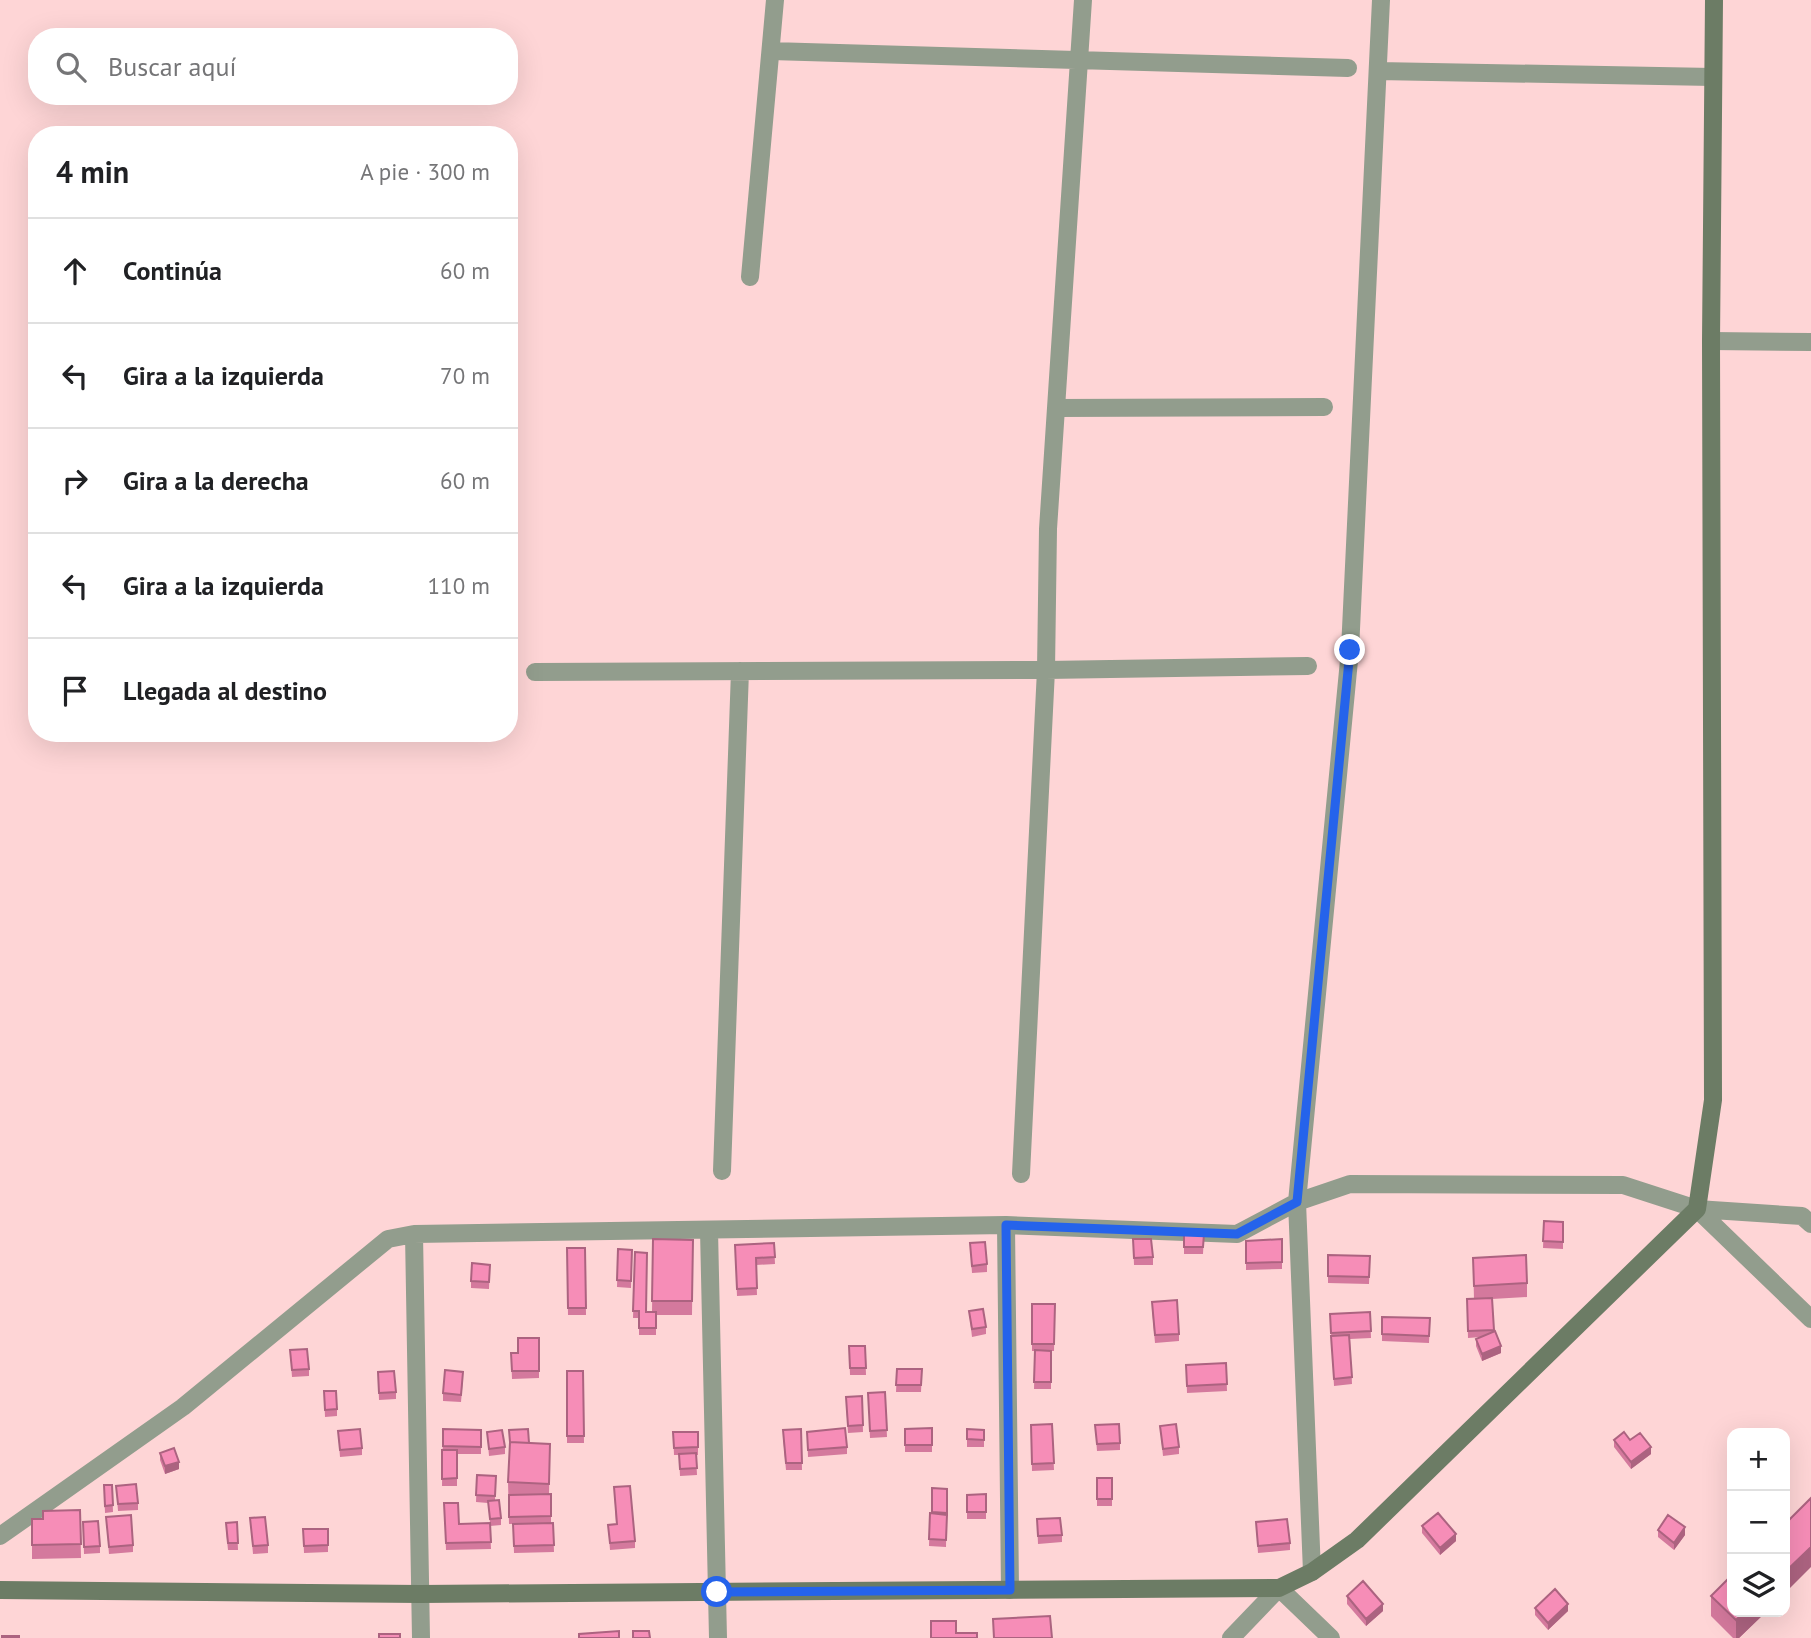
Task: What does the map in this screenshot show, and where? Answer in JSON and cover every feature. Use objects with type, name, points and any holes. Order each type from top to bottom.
[{"type":"street","points":[[750,277],[775,0]]},
{"type":"street","points":[[1021,1174],[1046,670],[1048,529],[1083,0]]},
{"type":"street","points":[[1312,1572],[1297,1202],[1350,650],[1381,0]]},
{"type":"street","points":[[1231,1638],[1279,1588],[1312,1572],[1357,1540],[1697,1209],[1713,1100],[1711,341],[1714,0]]},
{"type":"street","points":[[771,51],[1348,68]]},
{"type":"street","points":[[1378,71],[1713,77]]},
{"type":"street","points":[[1711,341],[1811,342]]},
{"type":"street","points":[[1056,408],[1324,407]]},
{"type":"street","points":[[535,672],[1308,666]]},
{"type":"street","points":[[722,1171],[740,671]]},
{"type":"street","points":[[0,1536],[183,1407],[388,1239],[414,1234],[1006,1225],[1237,1234],[1297,1202],[1350,1184],[1623,1185],[1697,1209],[1802,1216],[1811,1224]]},
{"type":"street","points":[[1697,1209],[1811,1319]]},
{"type":"street","points":[[1006,1225],[1010,1590]]},
{"type":"street","points":[[709,1230],[718,1638]]},
{"type":"street","points":[[414,1234],[421,1638]]},
{"type":"street","points":[[0,1590],[420,1594],[1279,1588],[1331,1638]]},
{"type":"building","points":[[1544,1221],[1563,1222],[1563,1242],[1543,1241]]},
{"type":"building","points":[[1184,1234],[1204,1234],[1203,1247],[1184,1247]]},
{"type":"building","points":[[653,1239],[693,1240],[692,1301],[652,1301]]},
{"type":"building","points":[[1133,1239],[1151,1239],[1153,1257],[1134,1258]]},
{"type":"building","points":[[1282,1239],[1282,1262],[1246,1263],[1246,1241]]},
{"type":"building","points":[[985,1242],[987,1264],[972,1266],[970,1243]]},
{"type":"building","points":[[774,1243],[775,1257],[756,1258],[757,1288],[737,1289],[735,1245]]},
{"type":"building","points":[[567,1248],[585,1248],[586,1308],[568,1308]]},
{"type":"building","points":[[618,1249],[632,1250],[631,1281],[617,1280]]},
{"type":"building","points":[[635,1252],[647,1253],[646,1312],[656,1312],[656,1328],[639,1328],[639,1311],[633,1311]]},
{"type":"building","points":[[1328,1255],[1370,1256],[1369,1277],[1328,1276]]},
{"type":"building","points":[[1526,1255],[1527,1283],[1474,1286],[1473,1258]]},
{"type":"building","points":[[472,1263],[490,1265],[489,1282],[471,1281]]},
{"type":"building","points":[[1492,1298],[1494,1330],[1468,1331],[1467,1299]]},
{"type":"building","points":[[1177,1300],[1179,1334],[1155,1335],[1152,1302]]},
{"type":"building","points":[[1032,1304],[1055,1304],[1054,1344],[1032,1344]]},
{"type":"building","points":[[983,1309],[986,1327],[972,1329],[969,1311]]},
{"type":"building","points":[[1370,1312],[1371,1331],[1331,1333],[1330,1314]]},
{"type":"building","points":[[1382,1317],[1430,1318],[1429,1336],[1382,1334]]},
{"type":"building","points":[[1495,1331],[1501,1346],[1482,1354],[1476,1339]]},
{"type":"building","points":[[1349,1335],[1352,1377],[1334,1379],[1331,1336]]},
{"type":"building","points":[[518,1338],[539,1338],[539,1371],[512,1371],[511,1353],[518,1353]]},
{"type":"building","points":[[849,1346],[865,1346],[866,1368],[850,1368]]},
{"type":"building","points":[[307,1349],[309,1369],[292,1370],[290,1350]]},
{"type":"building","points":[[1035,1350],[1051,1351],[1051,1382],[1034,1382]]},
{"type":"building","points":[[1226,1363],[1227,1384],[1187,1386],[1186,1365]]},
{"type":"building","points":[[897,1369],[922,1369],[921,1385],[896,1385]]},
{"type":"building","points":[[445,1370],[463,1372],[461,1395],[443,1393]]},
{"type":"building","points":[[394,1371],[396,1392],[379,1393],[378,1372]]},
{"type":"building","points":[[567,1371],[583,1371],[584,1436],[567,1436]]},
{"type":"building","points":[[324,1391],[336,1391],[337,1409],[325,1410]]},
{"type":"building","points":[[885,1392],[887,1430],[870,1431],[868,1393]]},
{"type":"building","points":[[862,1396],[863,1425],[848,1426],[846,1397]]},
{"type":"building","points":[[1052,1424],[1054,1463],[1032,1464],[1031,1425]]},
{"type":"building","points":[[1119,1424],[1120,1443],[1097,1444],[1095,1425]]},
{"type":"building","points":[[1176,1424],[1179,1447],[1163,1449],[1160,1426]]},
{"type":"building","points":[[845,1428],[847,1447],[808,1450],[807,1432]]},
{"type":"building","points":[[932,1428],[932,1445],[905,1445],[905,1429]]},
{"type":"building","points":[[360,1429],[362,1448],[340,1450],[338,1431]]},
{"type":"building","points":[[443,1429],[481,1430],[481,1447],[443,1446]]},
{"type":"building","points":[[528,1429],[529,1443],[510,1442],[509,1430]]},
{"type":"building","points":[[801,1429],[802,1463],[786,1463],[783,1430]]},
{"type":"building","points":[[967,1429],[984,1430],[984,1440],[967,1439]]},
{"type":"building","points":[[502,1430],[505,1447],[489,1449],[487,1432]]},
{"type":"building","points":[[673,1432],[698,1432],[698,1447],[674,1448]]},
{"type":"building","points":[[1624,1432],[1630,1440],[1640,1433],[1651,1447],[1631,1462],[1614,1440]]},
{"type":"building","points":[[510,1442],[550,1444],[549,1484],[508,1482]]},
{"type":"building","points":[[174,1448],[179,1462],[165,1466],[160,1453]]},
{"type":"building","points":[[442,1450],[457,1450],[457,1478],[442,1479]]},
{"type":"building","points":[[696,1453],[697,1468],[680,1469],[679,1454]]},
{"type":"building","points":[[477,1475],[496,1476],[495,1496],[476,1495]]},
{"type":"building","points":[[1097,1478],[1112,1478],[1112,1499],[1097,1499]]},
{"type":"building","points":[[136,1484],[138,1503],[118,1504],[116,1486]]},
{"type":"building","points":[[104,1485],[112,1485],[113,1505],[105,1506]]},
{"type":"building","points":[[630,1486],[635,1541],[610,1543],[608,1525],[617,1524],[614,1487]]},
{"type":"building","points":[[932,1488],[947,1489],[947,1513],[932,1512]]},
{"type":"building","points":[[551,1494],[551,1516],[509,1517],[509,1495]]},
{"type":"building","points":[[986,1494],[986,1512],[967,1512],[967,1495]]},
{"type":"building","points":[[1811,1498],[1811,1547],[1790,1567],[1790,1554],[1790,1519]]},
{"type":"building","points":[[499,1500],[501,1518],[490,1519],[488,1501]]},
{"type":"building","points":[[444,1503],[458,1503],[459,1524],[490,1523],[491,1542],[446,1543]]},
{"type":"building","points":[[80,1510],[81,1544],[32,1545],[32,1519],[43,1519],[43,1511]]},
{"type":"building","points":[[930,1513],[947,1515],[946,1540],[929,1539]]},
{"type":"building","points":[[1438,1513],[1456,1534],[1440,1548],[1422,1526]]},
{"type":"building","points":[[131,1515],[133,1545],[109,1547],[106,1517]]},
{"type":"building","points":[[1668,1515],[1685,1527],[1674,1543],[1658,1530]]},
{"type":"building","points":[[265,1517],[268,1545],[253,1546],[250,1518]]},
{"type":"building","points":[[1060,1518],[1062,1535],[1038,1536],[1037,1519]]},
{"type":"building","points":[[1287,1519],[1290,1543],[1258,1546],[1256,1522]]},
{"type":"building","points":[[98,1521],[100,1546],[84,1547],[83,1522]]},
{"type":"building","points":[[237,1522],[238,1543],[228,1543],[226,1523]]},
{"type":"building","points":[[553,1523],[554,1545],[514,1546],[513,1524]]},
{"type":"building","points":[[303,1529],[328,1529],[328,1545],[304,1546]]},
{"type":"building","points":[[1727,1580],[1727,1611],[1711,1596]]},
{"type":"building","points":[[1363,1581],[1383,1604],[1366,1619],[1347,1596]]},
{"type":"building","points":[[1555,1589],[1568,1604],[1548,1623],[1535,1608]]},
{"type":"building","points":[[1050,1616],[1052,1638],[994,1638],[993,1619]]},
{"type":"building","points":[[931,1621],[956,1621],[956,1633],[977,1633],[977,1638],[931,1638]]},
{"type":"building","points":[[619,1631],[619,1638],[579,1638],[579,1634]]},
{"type":"building","points":[[633,1631],[649,1631],[650,1638],[633,1638]]},
{"type":"building","points":[[379,1634],[400,1634],[400,1638],[379,1638]]},
{"type":"building","points":[[19,1636],[19,1638],[2,1638]]},
{"type":"route","points":[[717,1592],[1010,1590],[1006,1225],[1237,1234],[1297,1202],[1350,650]]}]
